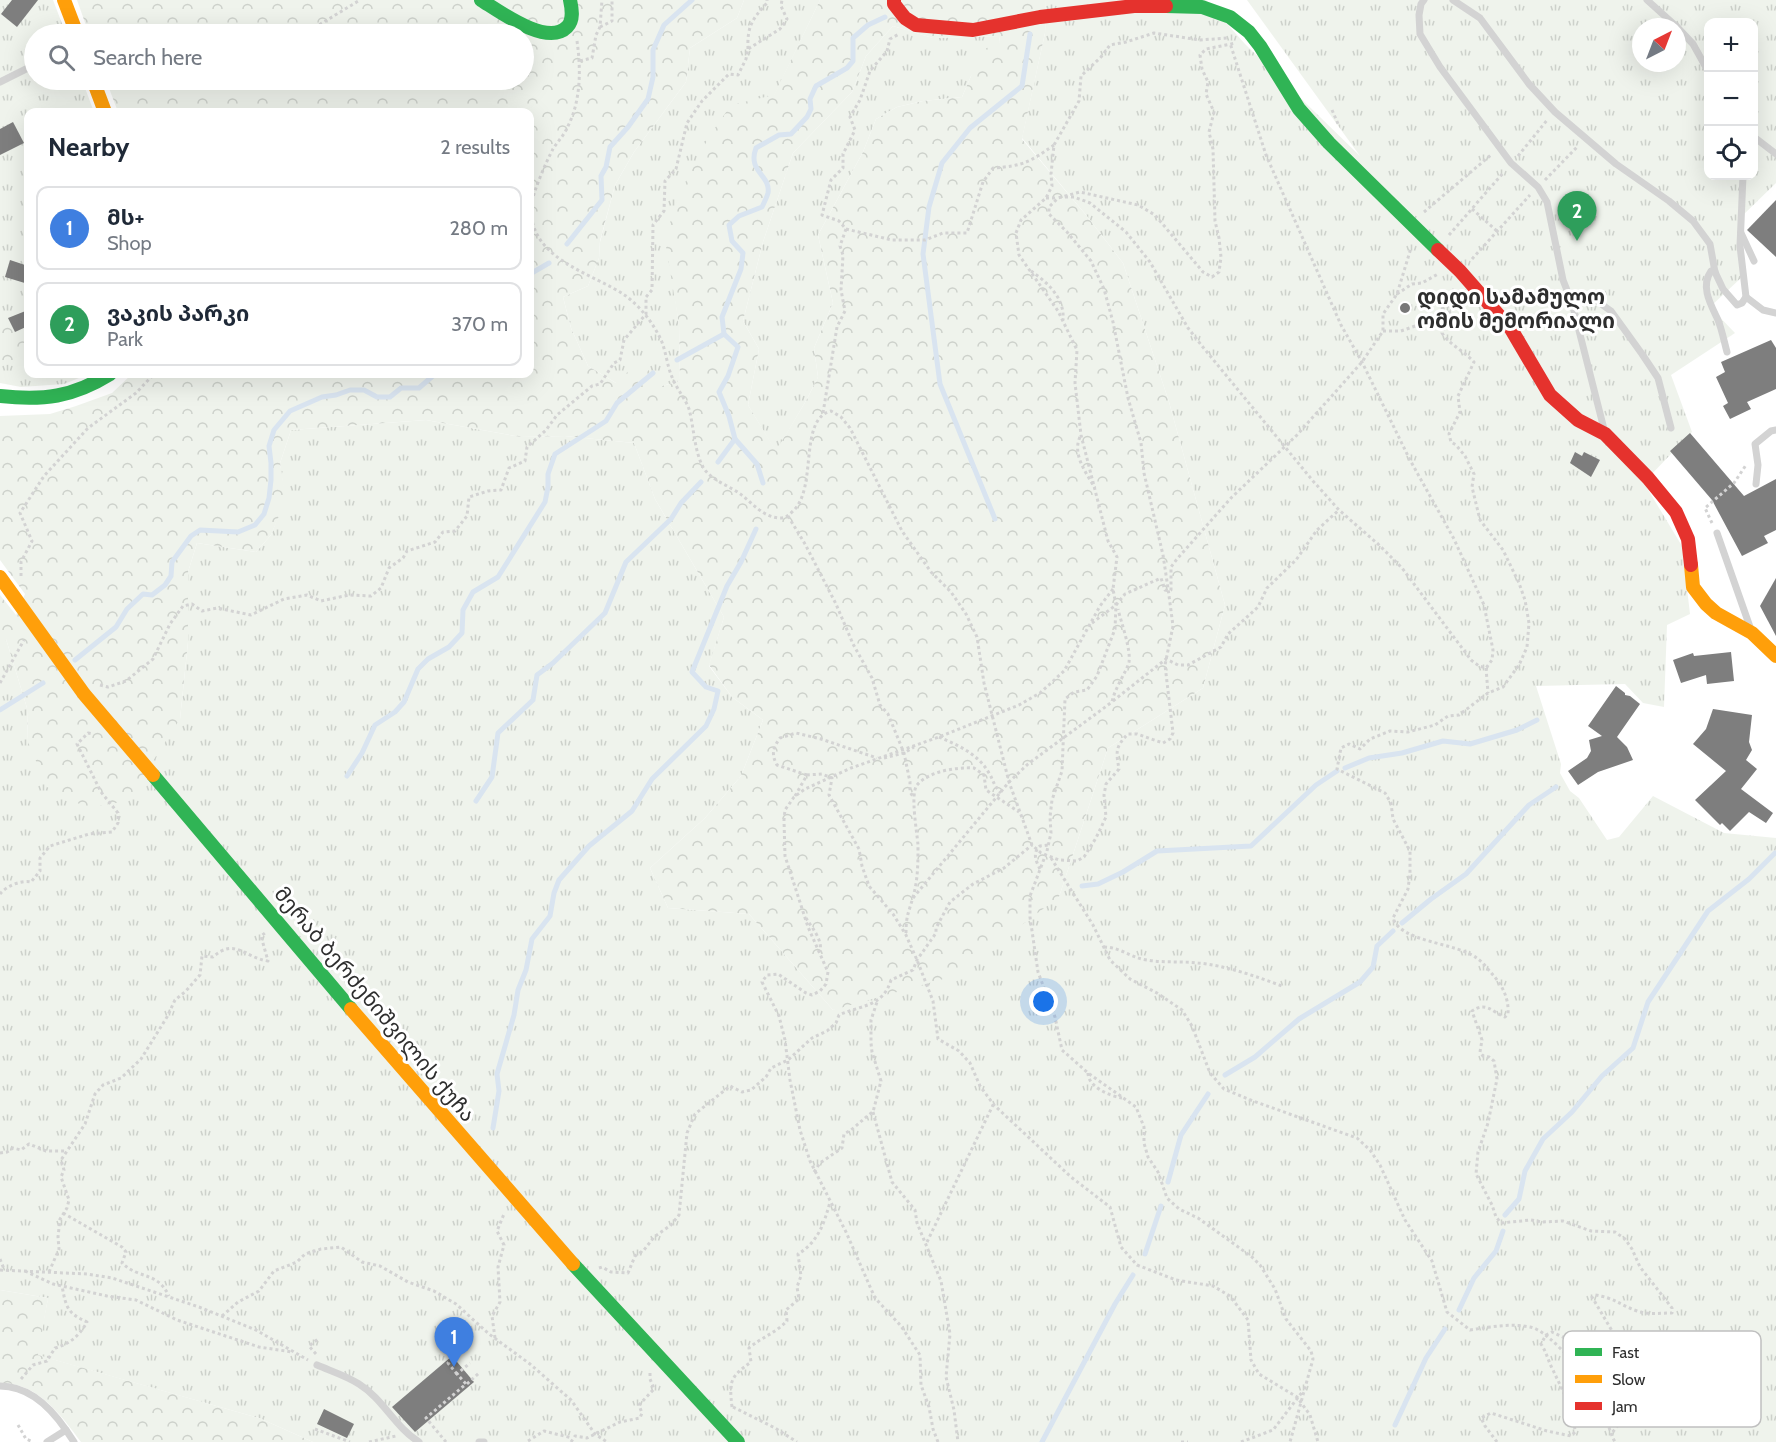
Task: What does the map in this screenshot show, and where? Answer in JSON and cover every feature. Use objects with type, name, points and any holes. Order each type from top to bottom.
[{"type":"street","points":[[64,0],[73,24]]},
{"type":"street","points":[[481,0],[522,24]]},
{"type":"street","points":[[534,30],[559,33],[565,30],[571,20],[573,8],[570,0]]},
{"type":"street","points":[[894,0],[894,4],[905,18],[916,25],[973,30],[1040,17],[1134,6],[1202,7],[1230,17],[1249,32],[1299,109],[1329,143],[1464,276],[1512,329],[1550,395],[1578,420],[1605,434],[1648,478],[1676,512],[1688,539],[1693,587],[1706,604],[1724,618],[1752,633],[1776,656]]},
{"type":"street","points":[[97,90],[104,108]]},
{"type":"street","points":[[0,396],[52,399],[75,393],[103,378]]},
{"type":"street","name":"მერაბ ბერძენიშვილის ქუჩა","points":[[0,577],[84,694],[398,1065],[585,1277],[738,1442]]},
{"type":"lane","points":[[1424,0],[1419,15],[1420,34],[1511,167],[1547,202],[1563,280],[1572,303],[1605,434]]},
{"type":"lane","points":[[1453,0],[1480,18],[1554,115],[1582,140],[1669,201],[1693,221],[1710,244],[1715,272],[1723,290],[1737,305],[1742,303],[1746,297],[1740,231],[1743,180]]},
{"type":"lane","points":[[1649,2],[1667,18]]},
{"type":"lane","points":[[1686,36],[1704,64]]},
{"type":"lane","points":[[0,82],[24,70]]},
{"type":"lane","points":[[1758,140],[1776,154]]},
{"type":"lane","points":[[1740,231],[1754,261]]},
{"type":"lane","points":[[1715,272],[1712,271],[1709,274],[1708,299],[1718,320],[1727,352]]},
{"type":"lane","points":[[1572,303],[1580,297],[1594,298],[1611,311],[1658,378],[1671,429]]},
{"type":"lane","points":[[1746,297],[1763,310],[1776,314]]},
{"type":"lane","points":[[1756,484],[1758,465],[1755,444],[1771,431],[1776,430]]},
{"type":"lane","points":[[1717,533],[1752,633]]},
{"type":"lane","points":[[317,1365],[360,1384],[378,1400],[409,1436],[419,1442]]},
{"type":"lane","points":[[0,1386],[15,1388],[43,1402],[56,1414],[74,1442]]},
{"type":"lane","points":[[47,1442],[66,1431]]},
{"type":"lane","points":[[479,1442],[484,1442]]},
{"type":"path","points":[[320,24],[360,0]]},
{"type":"path","points":[[580,61],[592,58],[596,35],[600,27],[602,0]]},
{"type":"path","points":[[600,27],[612,21],[612,0]]},
{"type":"path","points":[[84,694],[96,685],[108,687],[126,681],[153,659],[170,624],[183,606],[192,604],[202,610],[217,608],[251,615],[284,599],[307,595],[321,601],[349,595],[371,596],[381,588],[389,568],[404,558],[407,551],[435,542],[443,532],[454,531],[467,516],[470,497],[488,491],[501,490],[509,468],[525,461],[527,447],[546,430],[557,415],[592,386],[600,384],[614,363],[620,360],[624,340],[646,314],[646,297],[652,290],[653,225],[664,211],[665,181],[676,169],[687,123],[719,82],[729,74],[738,75],[746,59],[748,36],[753,18],[767,3],[767,0]]},
{"type":"path","points":[[748,49],[780,29],[787,18],[781,6],[782,0]]},
{"type":"path","points":[[534,200],[552,150],[568,127],[575,107],[580,61],[571,20]]},
{"type":"path","points":[[916,25],[890,39],[887,51],[870,71],[860,100],[849,117],[855,130],[843,154],[843,168],[831,180],[822,214],[839,221],[846,229],[892,240],[925,240],[943,233],[967,233],[983,182],[993,168],[1016,167],[1031,161],[1054,145]]},
{"type":"path","points":[[1222,32],[1231,45],[1266,155],[1341,324],[1410,460],[1454,539],[1484,605],[1493,650],[1492,660],[1485,668],[1488,693]]},
{"type":"path","points":[[823,413],[831,411],[841,417],[850,428],[902,531],[931,572],[951,592],[966,614],[976,638],[984,683],[1009,782],[1032,845],[1059,860],[1077,861],[1084,857],[1106,817],[1104,795],[1106,784],[1119,769],[1117,748],[1128,734],[1137,734],[1163,743],[1170,739],[1173,733],[1166,665],[1173,626],[1163,555],[1144,472],[1141,443],[1128,398],[1104,289],[1091,261],[1049,214],[1049,207],[1058,198],[1080,192],[1138,205],[1155,215],[1203,272],[1212,277],[1219,272],[1221,257],[1215,221],[1214,149],[1209,132],[1214,112],[1206,94],[1208,82],[1202,69],[1200,55],[1206,49],[1244,41],[1228,38],[1200,40],[1154,33],[1110,45],[1081,76],[1079,101],[1054,145],[1052,186],[1046,198],[1021,220],[1016,233],[1019,255],[1052,302],[1077,350],[1076,384],[1081,435],[1108,541],[1116,557],[1113,589],[1129,662],[1115,689],[1112,702]]},
{"type":"path","points":[[1518,156],[1554,115]]},
{"type":"path","points":[[1545,180],[1582,140]]},
{"type":"path","points":[[1455,229],[1511,167]]},
{"type":"path","points":[[1480,250],[1535,189]]},
{"type":"path","points":[[1046,198],[1074,196],[1081,198],[1126,232],[1150,262],[1188,328],[1313,482],[1339,510],[1402,568],[1471,660],[1485,668]]},
{"type":"path","points":[[1472,209],[1497,231]]},
{"type":"path","points":[[534,223],[542,241],[560,260],[625,296],[646,314],[661,339],[671,376],[688,407],[703,467],[717,480],[739,493],[767,516],[783,518],[798,506],[807,482],[812,432],[823,413],[837,327],[845,311],[841,290],[843,255],[840,246],[846,229]]},
{"type":"path","points":[[1028,269],[1043,279],[1059,298],[1064,312],[1063,322]]},
{"type":"path","points":[[1397,294],[1412,284],[1422,283],[1436,276]]},
{"type":"path","points":[[1383,331],[1401,331],[1438,318],[1447,299],[1464,276]]},
{"type":"path","points":[[1447,299],[1450,314],[1442,333],[1446,340],[1464,351],[1474,362],[1458,396],[1460,412],[1449,434],[1451,442],[1465,456],[1474,474],[1472,487],[1480,520],[1503,550],[1519,583],[1529,623],[1527,647],[1519,665],[1503,687],[1488,693],[1459,715],[1448,716],[1435,725],[1420,727],[1408,732],[1390,731],[1370,739],[1360,749],[1349,744],[1341,748],[1337,769],[1385,793],[1391,803],[1393,819],[1410,851],[1408,889],[1393,918],[1395,924],[1404,932],[1419,939],[1440,943],[1478,958],[1503,986],[1509,1014],[1504,1017],[1485,1006],[1472,1011],[1482,1040],[1480,1052],[1494,1061],[1497,1079],[1488,1123],[1478,1152],[1476,1174],[1496,1217],[1501,1222],[1563,1221],[1591,1231],[1615,1232],[1628,1244],[1640,1267],[1672,1308],[1672,1313],[1647,1313],[1636,1311],[1611,1298],[1595,1295],[1592,1297],[1612,1331]]},
{"type":"path","points":[[1168,590],[1172,590],[1171,567],[1177,559],[1233,497],[1286,447],[1362,362]]},
{"type":"path","points":[[13,594],[21,580],[21,562],[32,541],[20,513],[45,476],[88,428],[136,393],[150,378]]},
{"type":"path","points":[[1081,435],[1076,445],[1079,458],[1096,490]]},
{"type":"path","points":[[1717,533],[1705,508],[1734,483]]},
{"type":"path","points":[[1166,659],[1178,665],[1188,665],[1221,647],[1228,634],[1258,607],[1267,588],[1296,560],[1317,530],[1339,510]]},
{"type":"path","points":[[788,516],[805,544],[872,678],[880,705],[888,714],[904,753],[910,792],[914,796]]},
{"type":"path","points":[[1090,624],[1116,605],[1125,594],[1161,578],[1164,588],[1168,590]]},
{"type":"path","points":[[794,796],[805,789],[878,758],[939,737],[1019,705],[1040,693],[1064,671],[1100,606],[1113,589]]},
{"type":"path","points":[[1047,852],[1053,800],[1062,771],[1065,699],[1074,692],[1087,690],[1097,676],[1115,630],[1116,605]]},
{"type":"path","points":[[0,683],[33,624]]},
{"type":"path","points":[[913,898],[1009,782],[1028,764],[1148,675],[1166,659]]},
{"type":"path","points":[[0,894],[4,889],[25,881],[31,882],[40,871],[40,858],[50,846],[89,834],[112,832],[118,823],[118,813],[101,792],[77,744],[88,733],[101,736],[111,727]]},
{"type":"path","points":[[830,779],[822,774],[807,775],[777,765],[772,756],[774,747],[780,738],[796,733],[878,758],[904,753],[918,744]]},
{"type":"path","points":[[939,737],[962,747],[978,759],[990,774],[994,786],[1001,793]]},
{"type":"path","points":[[906,934],[906,916],[918,875],[914,796],[916,786],[942,772],[970,767],[979,770],[984,775],[986,789],[1020,813]]},
{"type":"path","points":[[807,775],[785,810],[785,856],[808,927],[828,972],[826,984],[812,995],[778,974],[767,975],[762,982],[779,1016],[800,1130],[814,1172],[875,1298],[901,1326],[920,1355],[921,1385],[938,1442]]},
{"type":"path","points":[[830,779],[829,795],[859,849],[869,886],[893,914],[906,934],[917,960],[933,1001],[938,1040],[958,1051],[970,1063],[980,1086],[994,1105],[1071,1177],[1110,1207],[1121,1247],[1137,1265],[1176,1280],[1214,1286],[1230,1296],[1248,1320],[1251,1360],[1259,1374],[1297,1397],[1310,1415],[1318,1442]]},
{"type":"path","points":[[585,1277],[602,1267],[611,1272],[628,1273],[635,1256],[644,1250],[654,1237],[671,1225],[679,1215],[687,1132],[695,1114],[730,1086],[741,1092],[751,1090],[766,1077],[771,1068],[788,1060],[812,1038],[827,1031],[836,1023],[839,1015],[877,1002],[888,992],[891,980],[913,970],[917,960],[936,933],[936,928],[950,902],[973,884],[1004,868],[1032,845]]},
{"type":"path","points":[[1036,849],[1048,845]]},
{"type":"path","points":[[1036,849],[1035,860],[1040,869]]},
{"type":"path","points":[[1050,857],[1093,925],[1110,960],[1130,979],[1157,993],[1182,1010],[1192,1026],[1210,1073],[1224,1089],[1357,1138],[1370,1150],[1380,1165],[1405,1220],[1432,1261],[1447,1312],[1470,1330],[1506,1325],[1532,1327],[1546,1335],[1563,1352]]},
{"type":"path","points":[[1044,859],[1030,896],[1030,917],[1038,972],[1055,1017],[1062,1050],[1088,1073],[1136,1107],[1144,1127],[1144,1143],[1148,1157],[1158,1172],[1167,1198],[1179,1209],[1198,1218],[1252,1257],[1268,1276],[1286,1319],[1311,1351],[1313,1359],[1296,1413],[1290,1442]]},
{"type":"path","points":[[804,914],[819,939],[822,947],[820,953]]},
{"type":"path","points":[[49,1272],[59,1250],[60,1219],[68,1208],[69,1200],[61,1177],[64,1170],[61,1160],[85,1124],[95,1094],[103,1085],[121,1078],[141,1059],[175,1000],[200,975],[202,956],[213,957],[221,949],[229,947],[268,961],[261,936],[278,924]]},
{"type":"path","points":[[1104,947],[1115,947],[1133,957],[1146,960],[1220,966],[1282,986]]},
{"type":"path","points":[[877,1002],[871,1020],[871,1043],[881,1081],[873,1112],[892,1182],[915,1210],[917,1223],[941,1281],[950,1334],[946,1377],[954,1410],[958,1442]]},
{"type":"path","points":[[1088,1073],[1088,1078],[1093,1084],[1113,1096],[1125,1099]]},
{"type":"path","points":[[927,1244],[994,1105]]},
{"type":"path","points":[[814,1172],[820,1162],[842,1148],[844,1134],[857,1128],[862,1119],[873,1112]]},
{"type":"path","points":[[0,1153],[13,1148],[21,1150],[29,1144],[46,1151],[67,1151]]},
{"type":"path","points":[[732,1407],[729,1386],[737,1372],[751,1362],[749,1348],[762,1337],[773,1334],[787,1321],[786,1310],[799,1299],[797,1287],[801,1276],[798,1254],[809,1247],[819,1234],[830,1202]]},
{"type":"path","points":[[495,1338],[492,1316],[500,1302],[498,1267],[504,1245],[497,1231],[506,1208]]},
{"type":"path","points":[[63,1213],[122,1247],[126,1252],[122,1263],[130,1270],[158,1281],[169,1296]]},
{"type":"path","points":[[222,1316],[238,1302],[259,1291],[274,1270],[297,1262],[305,1254],[321,1249],[341,1247],[362,1262],[380,1266],[456,1304],[571,1400],[595,1434],[607,1442]]},
{"type":"path","points":[[0,1259],[2,1269],[112,1278],[169,1296],[256,1330],[317,1365]]},
{"type":"path","points":[[23,1271],[62,1286],[136,1300],[177,1320],[259,1347],[295,1353]]},
{"type":"path","points":[[15,1388],[33,1365],[47,1361],[55,1348],[65,1345],[81,1333],[87,1322],[74,1316],[67,1307],[62,1286]]},
{"type":"path","points":[[1563,1337],[1552,1332],[1546,1335],[1541,1344],[1563,1392]]},
{"type":"path","points":[[309,1346],[318,1339]]},
{"type":"path","points":[[461,1352],[448,1363],[466,1384]]},
{"type":"path","points":[[457,1374],[470,1363]]},
{"type":"path","points":[[527,1441],[544,1431],[572,1440],[575,1436],[587,1438],[620,1422],[640,1418],[642,1413],[639,1405],[654,1389],[650,1378],[650,1366]]},
{"type":"path","points":[[446,1442],[426,1418],[479,1374]]},
{"type":"path","points":[[1241,1442],[1273,1430],[1280,1424],[1304,1390]]},
{"type":"path","points":[[711,1412],[732,1407],[775,1428],[797,1442]]},
{"type":"path","points":[[1497,1442],[1481,1418],[1491,1413],[1547,1431],[1571,1436],[1575,1432],[1575,1427]]},
{"type":"path","points":[[18,1425],[26,1438],[33,1442]]},
{"type":"path","points":[[1609,1427],[1615,1442]]},
{"type":"path","points":[[1611,1434],[1617,1427]]},
{"type":"path","points":[[315,1429],[350,1442]]},
{"type":"path","points":[[369,1442],[391,1436],[409,1436]]},
{"type":"path","points":[[527,1441],[533,1442]]},
{"type":"path","points":[[1180,1442],[1188,1442]]},
{"type":"green space","points":[[0,0],[53,0],[62,24],[24,24],[24,90],[86,90],[92,108],[24,108],[24,378],[79,378],[64,384],[21,387],[0,383]]},
{"type":"green space","points":[[77,0],[744,0],[737,18],[690,48],[686,82],[634,152],[615,185],[600,241],[599,258],[588,286],[563,297],[571,328],[588,366],[616,383],[640,360],[662,386],[680,381],[679,325],[665,240],[678,196],[710,135],[731,105],[774,95],[820,0],[1046,0],[1045,33],[1022,139],[1123,263],[1169,402],[1225,605],[1203,688],[1108,748],[1059,897],[954,976],[833,1010],[749,914],[668,908],[650,868],[705,818],[741,776],[763,720],[732,697],[709,665],[724,617],[655,499],[634,443],[565,436],[521,437],[426,420],[291,430],[280,463],[286,499],[271,535],[256,552],[197,543],[188,572],[188,642],[180,719],[127,801],[87,808],[47,787],[28,742],[27,708],[6,639],[0,649],[0,595],[16,615],[25,594],[0,560],[0,416],[50,414],[112,393],[128,378],[534,378],[534,108],[116,108],[110,90],[534,90],[534,24],[85,24]],"holes":[[[893,26],[933,38],[999,36],[1000,42],[978,52],[962,97],[923,101],[897,107],[876,119],[863,152],[818,235],[833,303],[814,348],[818,377],[776,451],[748,405],[759,349],[743,321],[763,242],[793,153],[852,92],[866,56]]]},
{"type":"green space","points":[[744,0],[820,0],[774,96],[731,106],[674,291],[679,325],[680,381],[662,386],[616,383],[588,366],[571,328],[563,297],[588,286],[599,258],[600,242],[615,185],[634,152],[686,82],[690,48],[737,18]]},
{"type":"green space","points":[[909,0],[1206,0],[1245,44],[1360,156],[1247,0],[1776,0],[1776,183],[1740,218],[1742,277],[1710,307],[1735,333],[1671,375],[1692,432],[1648,478],[1647,488],[1682,546],[1690,614],[1667,625],[1664,707],[1643,703],[1625,684],[1536,686],[1561,764],[1560,773],[1570,791],[1579,798],[1607,840],[1619,837],[1653,796],[1724,833],[1776,838],[1776,1442],[313,1442],[259,1418],[37,1355],[48,1298],[0,1290],[0,631],[6,639],[27,708],[28,742],[180,719],[188,642],[188,572],[197,543],[256,552],[271,535],[285,499],[280,463],[291,430],[426,420],[521,437],[565,436],[634,443],[655,499],[724,617],[709,666],[732,697],[763,720],[741,776],[705,818],[650,868],[668,908],[749,914],[833,1010],[1059,897],[1108,748],[1203,688],[1225,605],[1169,402],[1123,263],[1022,138],[1045,33],[1046,1]]},
{"type":"green space","points":[[893,26],[933,38],[999,36],[1000,42],[971,76],[962,97],[923,101],[897,107],[876,119],[863,152],[818,235],[833,303],[814,348],[818,377],[776,452],[748,405],[759,349],[743,321],[763,242],[793,153],[852,92],[866,56]]},
{"type":"green space","points":[[0,313],[8,318],[15,332],[24,328],[24,364],[0,365]]},
{"type":"green space","points":[[0,1290],[48,1298],[38,1355],[259,1418],[313,1442],[81,1442],[56,1411],[37,1394],[13,1384],[0,1383]]},
{"type":"building","points":[[12,0],[38,0],[17,27],[1,14]]},
{"type":"building","points":[[13,122],[24,143],[0,155],[0,129]]},
{"type":"building","points":[[1776,200],[1776,257],[1747,230]]},
{"type":"building","points":[[10,260],[24,265],[24,283],[5,277]]},
{"type":"building","points":[[24,312],[24,328],[15,332],[8,318]]},
{"type":"building","points":[[1771,340],[1776,348],[1776,389],[1747,402],[1751,409],[1730,419],[1723,406],[1728,403],[1716,377],[1725,372],[1721,362]]},
{"type":"building","points":[[1690,433],[1744,496],[1776,479],[1776,530],[1764,536],[1768,543],[1742,556],[1712,500],[1670,451]]},
{"type":"building","points":[[1575,452],[1582,456],[1584,452],[1600,460],[1591,477],[1570,463]]},
{"type":"building","points":[[1776,578],[1776,636],[1760,606]]},
{"type":"building","points":[[1731,652],[1734,681],[1707,684],[1706,675],[1681,683],[1673,660],[1693,653],[1694,656]]},
{"type":"building","points":[[1616,686],[1640,704],[1617,737],[1627,747],[1633,760],[1598,772],[1578,785],[1568,771],[1587,758],[1591,751],[1589,740],[1602,736],[1588,726]]},
{"type":"building","points":[[1713,709],[1752,715],[1749,742],[1752,750],[1746,760],[1757,769],[1741,789],[1773,813],[1766,823],[1749,812],[1730,831],[1722,823],[1720,825],[1695,800],[1726,771],[1693,744],[1706,729]]},
{"type":"building","points":[[452,1356],[474,1382],[415,1432],[392,1407]]},
{"type":"building","points":[[324,1409],[354,1424],[347,1438],[317,1424]]},
{"type":"waterway","points":[[567,244],[602,200],[601,176],[606,167],[610,147],[648,99],[653,77],[653,50],[664,25],[692,0]]},
{"type":"waterway","points":[[763,483],[757,464],[735,439],[719,392],[728,376],[738,347],[724,334],[722,317],[741,269],[743,253],[732,241],[729,225],[739,216],[762,207],[768,195],[766,182],[754,163],[756,148],[779,135],[791,134],[807,117],[811,109],[810,99],[816,86],[847,68],[853,61],[853,38],[868,25],[885,17]]},
{"type":"waterway","points":[[995,519],[940,384],[923,254],[929,207],[942,163],[970,128],[1022,86],[1030,34]]},
{"type":"waterway","points":[[534,272],[549,263]]},
{"type":"waterway","points":[[677,360],[724,334]]},
{"type":"waterway","points":[[347,776],[362,753],[375,725],[395,712],[404,702],[418,669],[428,659],[449,647],[462,633],[463,610],[473,592],[498,577],[545,502],[548,474],[555,454],[606,421],[617,403],[653,373]]},
{"type":"waterway","points":[[75,660],[116,627],[127,609],[143,594],[152,595],[165,585],[171,576],[172,562],[191,536],[200,530],[238,532],[255,525],[264,514],[269,498],[271,480],[269,446],[274,430],[290,411],[322,397],[350,390],[364,390],[377,397],[390,397],[401,388],[419,388],[430,378]]},
{"type":"waterway","points":[[718,462],[735,439]]},
{"type":"waterway","points":[[476,801],[492,777],[498,733],[533,700],[537,675],[553,663],[605,613],[626,562],[671,519],[681,503],[701,482]]},
{"type":"waterway","points":[[493,1128],[499,1091],[497,1074],[514,1015],[518,990],[526,970],[532,939],[550,916],[559,880],[589,846],[632,811],[652,779],[706,726],[714,709],[718,691],[706,687],[692,672],[727,586],[756,529]]},
{"type":"waterway","points":[[0,710],[43,683]]},
{"type":"waterway","points":[[1345,768],[1369,758],[1402,753],[1443,741],[1470,744],[1517,730],[1537,720]]},
{"type":"waterway","points":[[1082,886],[1098,884],[1157,851],[1251,846],[1316,785],[1337,771]]},
{"type":"waterway","points":[[1402,923],[1466,874],[1529,805],[1556,787]]},
{"type":"waterway","points":[[1505,1215],[1519,1199],[1525,1171],[1543,1139],[1572,1112],[1602,1076],[1633,1048],[1648,1002],[1708,911],[1749,879],[1775,853]]},
{"type":"waterway","points":[[1225,1075],[1255,1057],[1299,1019],[1360,982],[1373,967],[1377,946],[1393,931]]},
{"type":"waterway","points":[[1168,1182],[1181,1135],[1208,1094]]},
{"type":"waterway","points":[[1145,1254],[1161,1206]]},
{"type":"waterway","points":[[1459,1310],[1474,1278],[1496,1251],[1503,1231]]},
{"type":"waterway","points":[[1042,1442],[1115,1304],[1133,1275]]},
{"type":"waterway","points":[[1395,1425],[1426,1358],[1445,1329]]},
{"type":"traffic: fast","points":[[481,0],[521,24]]},
{"type":"traffic: fast","points":[[534,29],[548,33],[558,32],[567,27],[572,14],[570,0]]},
{"type":"traffic: fast","points":[[1166,6],[1202,7],[1230,17],[1249,32],[1299,109],[1329,143],[1438,250]]},
{"type":"traffic: fast","points":[[0,396],[30,398],[57,396],[83,388],[103,378]]},
{"type":"traffic: fast","points":[[153,775],[351,1009]]},
{"type":"traffic: fast","points":[[573,1264],[738,1442]]},
{"type":"traffic: slow","points":[[64,0],[73,24]]},
{"type":"traffic: slow","points":[[97,90],[104,108]]},
{"type":"traffic: slow","points":[[1691,565],[1693,587],[1706,604],[1716,613],[1752,633],[1776,656]]},
{"type":"traffic: slow","points":[[0,577],[84,694],[153,775]]},
{"type":"traffic: slow","points":[[351,1009],[573,1264]]},
{"type":"traffic: jam","points":[[894,0],[894,4],[905,18],[916,25],[973,30],[1040,17],[1134,6],[1166,6]]},
{"type":"traffic: jam","points":[[1438,250],[1460,271],[1511,329],[1550,395],[1578,420],[1605,434],[1648,478],[1676,512],[1688,539],[1691,565]]},
{"type":"place","name":"ვაკის პარკი","points":[[1577,241]]},
{"type":"place","name":"დიდი სამამულო ომის მემორიალი","points":[[1405,308]]},
{"type":"place","name":"მს+","points":[[454,1367]]}]
